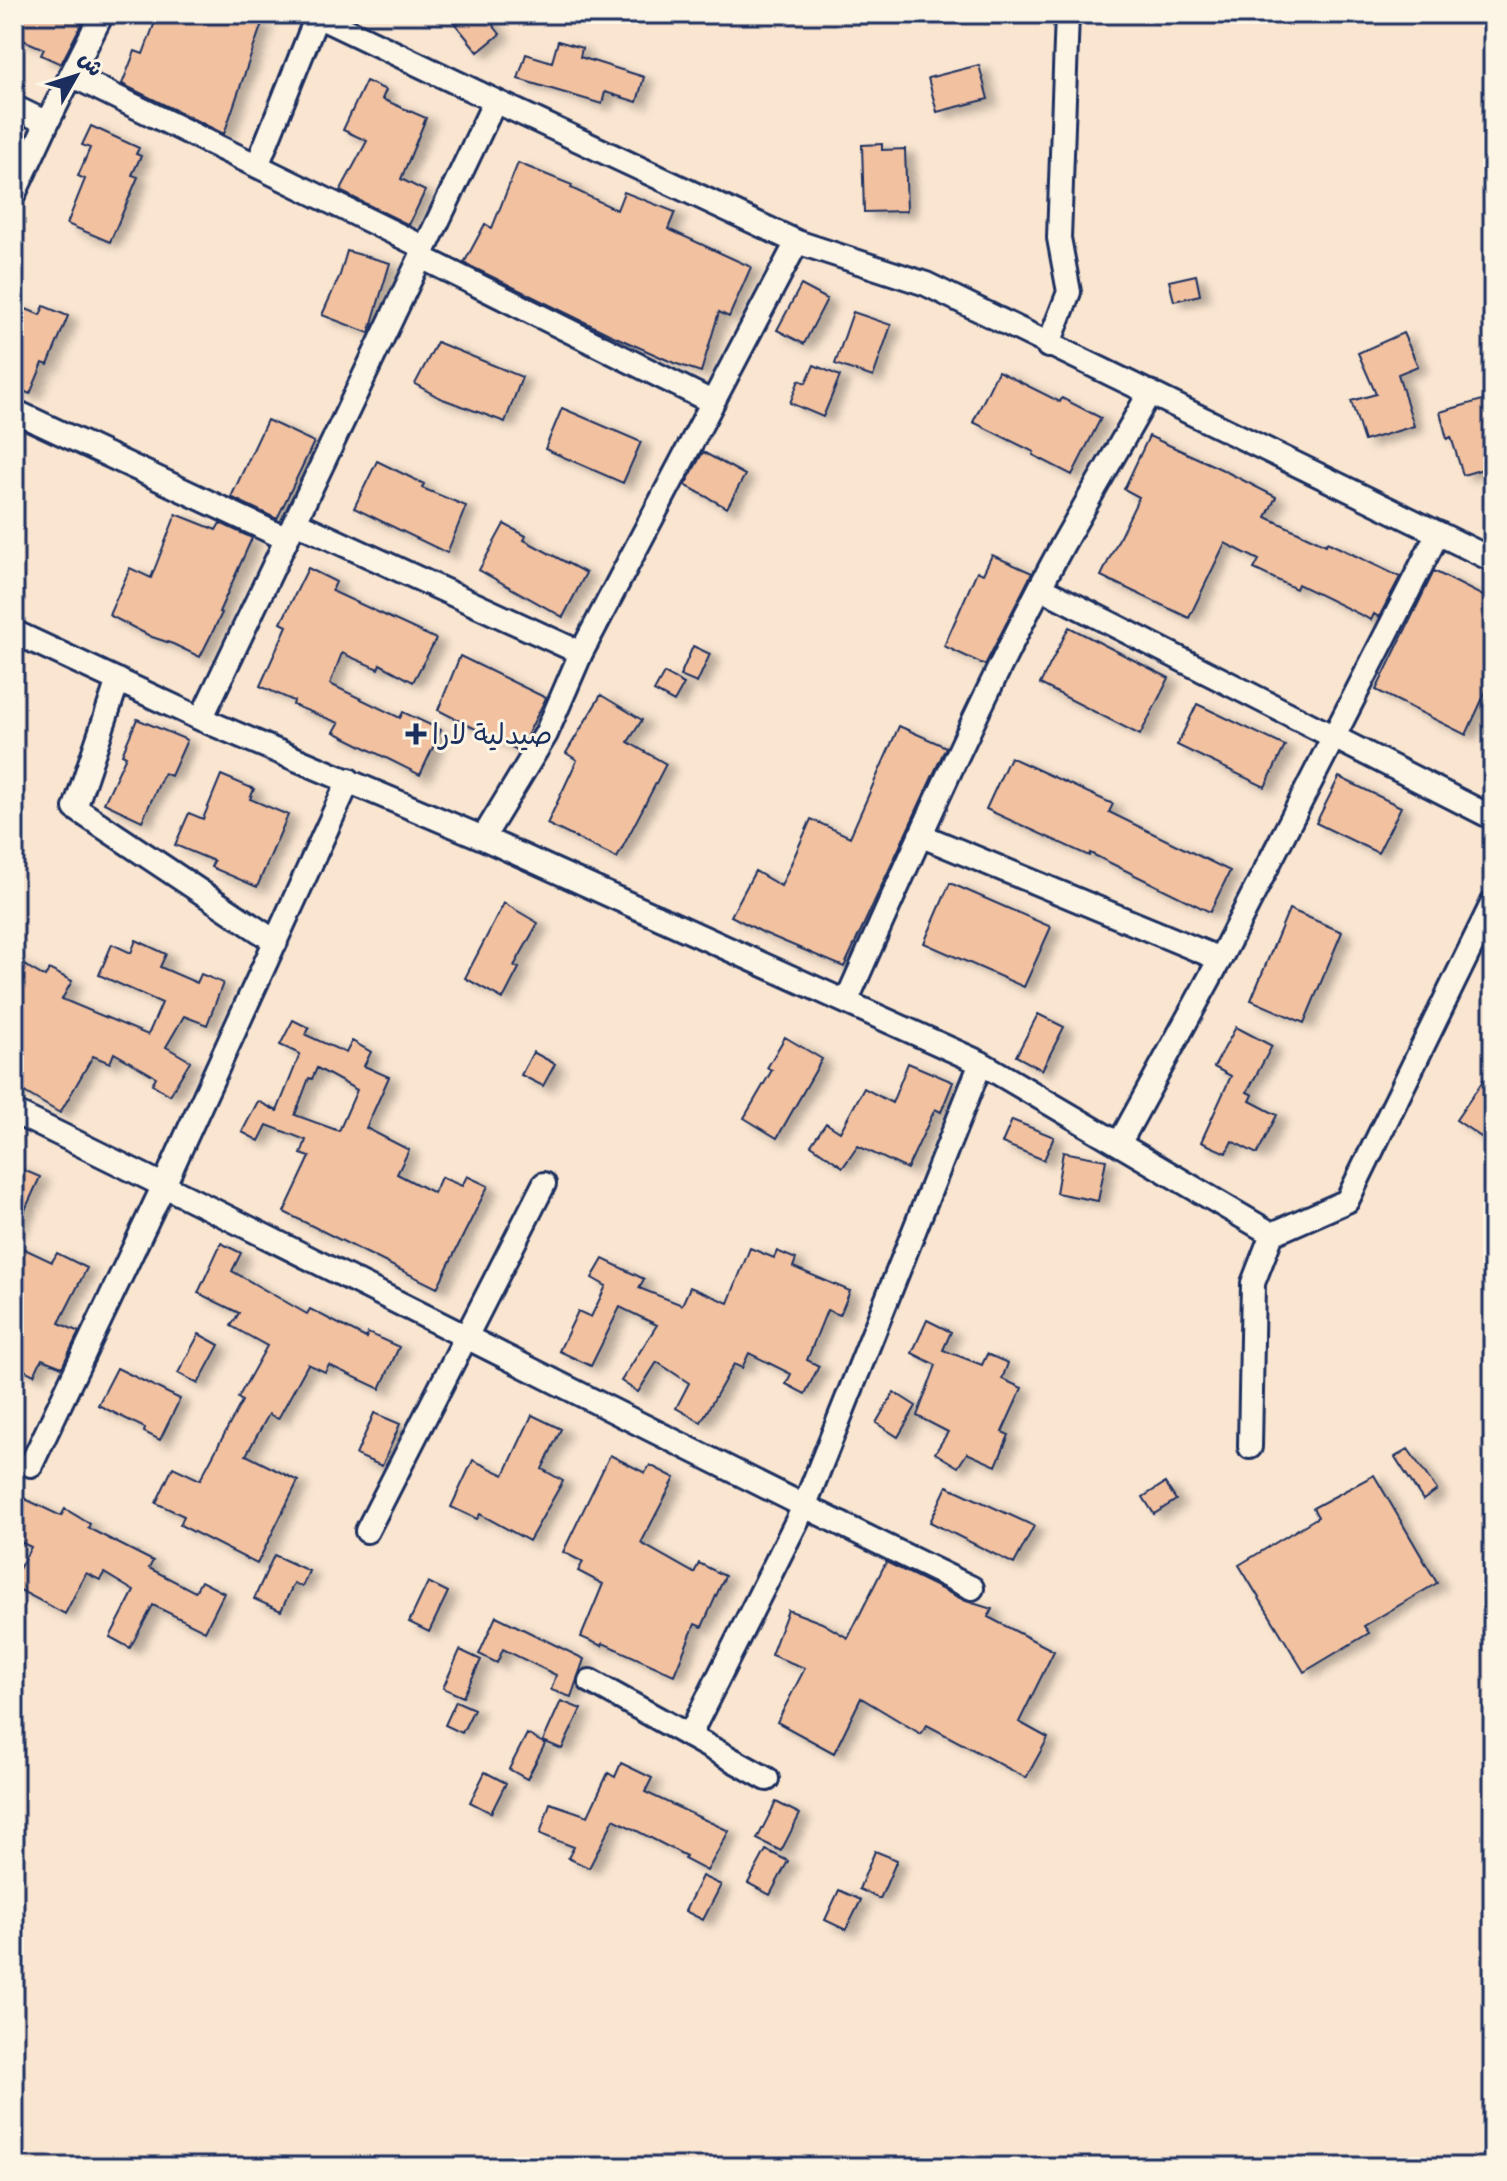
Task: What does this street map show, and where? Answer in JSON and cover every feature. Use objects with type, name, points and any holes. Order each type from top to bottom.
[{"type":"street","points":[[14,194],[102,14]]},
{"type":"street","points":[[1048,346],[1069,292],[1059,238],[1067,14]]},
{"type":"street","points":[[257,166],[315,15],[797,242],[926,284],[1493,560]]},
{"type":"street","points":[[71,75],[257,166],[712,402]]},
{"type":"street","points":[[201,719],[495,101]]},
{"type":"street","points":[[14,107],[47,123]]},
{"type":"street","points":[[483,838],[546,734],[581,653],[797,242]]},
{"type":"street","points":[[846,1002],[920,835],[1041,588],[1150,392]]},
{"type":"street","points":[[14,411],[581,653]]},
{"type":"street","points":[[1119,1144],[1220,959],[1438,533]]},
{"type":"street","points":[[1041,588],[1493,818]]},
{"type":"street","points":[[14,632],[201,719],[483,838],[981,1063],[1272,1234]]},
{"type":"street","points":[[118,680],[75,808],[276,942]]},
{"type":"street","points":[[31,1465],[164,1185],[349,780]]},
{"type":"street","points":[[920,835],[1220,959]]},
{"type":"street","points":[[1250,1447],[1253,1283],[1272,1234],[1347,1201],[1493,902]]},
{"type":"street","points":[[689,1736],[804,1507],[981,1063]]},
{"type":"street","points":[[14,1112],[972,1588]]},
{"type":"street","points":[[367,1531],[544,1184]]},
{"type":"street","points":[[590,1681],[767,1779]]},
{"type":"building","points":[[14,14],[68,14],[83,21],[61,64],[41,55],[44,49],[14,36]]},
{"type":"building","points":[[158,14],[239,14],[262,23],[224,134],[122,84],[135,51],[143,54]]},
{"type":"building","points":[[447,14],[484,14],[500,34],[478,52]]},
{"type":"building","points":[[558,41],[582,48],[580,57],[644,77],[637,102],[605,92],[602,104],[518,79],[526,54],[552,62]]},
{"type":"building","points":[[979,65],[988,99],[937,112],[928,78]]},
{"type":"building","points":[[366,81],[386,90],[382,99],[426,118],[401,179],[425,191],[409,225],[340,191],[367,141],[343,130]]},
{"type":"building","points":[[91,126],[139,148],[136,154],[141,156],[132,175],[138,177],[110,242],[67,224],[85,179],[78,176],[90,148],[82,145]]},
{"type":"building","points":[[882,144],[882,150],[905,149],[907,211],[864,212],[862,145]]},
{"type":"building","points":[[518,163],[572,185],[571,188],[617,210],[624,192],[675,212],[668,229],[751,267],[729,317],[719,312],[701,372],[609,334],[464,263],[485,224],[492,228]]},
{"type":"building","points":[[347,251],[390,263],[369,333],[322,315]]},
{"type":"building","points":[[1196,275],[1200,295],[1174,301],[1169,281]]},
{"type":"building","points":[[801,285],[827,299],[804,344],[777,330]]},
{"type":"building","points":[[19,306],[40,315],[44,306],[68,316],[48,365],[43,363],[30,394],[14,387],[14,318]]},
{"type":"building","points":[[853,312],[891,325],[873,377],[835,364]]},
{"type":"building","points":[[1403,333],[1418,366],[1398,374],[1414,426],[1364,441],[1351,401],[1376,394],[1358,353]]},
{"type":"building","points":[[437,342],[522,377],[505,422],[440,398],[415,384]]},
{"type":"building","points":[[814,365],[840,376],[823,417],[790,403],[799,380],[806,383]]},
{"type":"building","points":[[998,371],[1060,402],[1062,398],[1101,418],[1072,475],[973,422]]},
{"type":"building","points":[[1493,397],[1493,466],[1463,475],[1451,437],[1447,439],[1440,412]]},
{"type":"building","points":[[562,408],[641,442],[623,483],[545,449]]},
{"type":"building","points":[[267,420],[314,442],[277,519],[231,497]]},
{"type":"building","points":[[1149,436],[1276,497],[1266,517],[1400,577],[1379,617],[1374,614],[1371,620],[1298,584],[1296,589],[1254,569],[1259,560],[1225,543],[1189,618],[1101,576],[1139,497],[1124,489]]},
{"type":"building","points":[[703,452],[745,475],[727,508],[685,485]]},
{"type":"building","points":[[377,461],[424,484],[422,488],[466,506],[447,553],[354,508]]},
{"type":"building","points":[[176,514],[216,530],[220,523],[252,538],[219,612],[222,613],[200,657],[109,615],[130,568],[151,578]]},
{"type":"building","points":[[504,524],[526,536],[524,540],[586,573],[563,617],[479,570]]},
{"type":"building","points":[[992,555],[1032,573],[985,665],[944,646],[977,571],[983,574]]},
{"type":"building","points":[[308,568],[336,582],[332,591],[436,639],[413,682],[380,664],[378,669],[342,653],[330,684],[400,718],[403,712],[441,730],[420,775],[334,732],[339,723],[293,705],[294,701],[260,686],[287,626],[281,623]]},
{"type":"building","points":[[1434,571],[1493,601],[1493,676],[1466,735],[1376,690]]},
{"type":"building","points":[[1069,627],[1169,678],[1140,735],[1040,684]]},
{"type":"building","points":[[693,646],[710,654],[697,683],[680,676]]},
{"type":"building","points":[[460,656],[546,698],[519,751],[438,710]]},
{"type":"building","points":[[664,673],[684,684],[674,702],[654,691]]},
{"type":"building","points":[[601,695],[642,720],[628,742],[666,764],[617,858],[547,824],[577,760],[566,753]]},
{"type":"building","points":[[1197,704],[1285,746],[1265,787],[1177,745]]},
{"type":"building","points":[[137,719],[187,740],[171,776],[164,773],[142,821],[104,803],[126,756],[122,754]]},
{"type":"building","points":[[899,726],[946,747],[844,967],[731,916],[755,871],[781,886],[811,819],[850,837]]},
{"type":"building","points":[[1010,757],[1113,804],[1109,812],[1230,871],[1210,912],[1090,853],[1089,856],[986,809]]},
{"type":"building","points":[[221,775],[254,789],[250,799],[288,815],[257,887],[211,867],[214,861],[175,845],[189,813],[203,819]]},
{"type":"building","points":[[1339,777],[1401,807],[1378,853],[1316,823]]},
{"type":"building","points":[[950,883],[1051,927],[1024,987],[924,943]]},
{"type":"building","points":[[504,903],[538,923],[514,966],[519,968],[503,999],[465,978]]},
{"type":"building","points":[[1289,909],[1342,932],[1304,1023],[1251,1000]]},
{"type":"building","points":[[136,940],[166,954],[160,967],[197,983],[201,974],[223,983],[207,1025],[184,1016],[166,1047],[190,1061],[170,1095],[152,1084],[156,1077],[114,1053],[110,1063],[93,1056],[60,1113],[14,1086],[14,959],[45,977],[49,969],[72,981],[62,999],[148,1035],[162,1003],[99,975],[112,944],[131,953]]},
{"type":"building","points":[[1038,1014],[1064,1027],[1042,1070],[1016,1056]]},
{"type":"building","points":[[293,1020],[309,1028],[306,1035],[346,1053],[352,1041],[371,1052],[364,1066],[389,1077],[366,1128],[409,1150],[397,1174],[434,1193],[441,1177],[462,1186],[467,1176],[488,1186],[437,1288],[284,1212],[310,1157],[301,1154],[306,1140],[267,1125],[259,1141],[242,1132],[258,1101],[277,1111],[300,1054],[280,1045]],"holes":[[[317,1068],[357,1090],[339,1131],[295,1115],[309,1078],[312,1079]]]},
{"type":"building","points":[[1236,1027],[1272,1046],[1247,1092],[1253,1095],[1250,1101],[1277,1115],[1257,1154],[1232,1141],[1226,1153],[1201,1142],[1231,1076],[1214,1067]]},
{"type":"building","points":[[785,1037],[822,1059],[777,1138],[744,1118],[772,1070],[767,1068]]},
{"type":"building","points":[[533,1052],[555,1064],[543,1086],[521,1075]]},
{"type":"building","points":[[908,1063],[953,1082],[941,1112],[935,1109],[907,1169],[858,1146],[843,1167],[811,1145],[826,1123],[840,1132],[864,1088],[892,1103]]},
{"type":"building","points":[[1493,1066],[1493,1145],[1456,1120]]},
{"type":"building","points":[[1012,1120],[1054,1137],[1044,1160],[1002,1143]]},
{"type":"building","points":[[1063,1152],[1106,1160],[1098,1201],[1056,1193]]},
{"type":"building","points":[[14,1166],[40,1177],[14,1234]]},
{"type":"building","points":[[221,1243],[241,1253],[232,1271],[307,1314],[310,1309],[366,1338],[368,1333],[399,1347],[380,1389],[329,1365],[325,1372],[308,1364],[278,1419],[269,1414],[246,1455],[298,1481],[257,1564],[180,1525],[184,1516],[156,1503],[173,1467],[200,1480],[242,1401],[238,1398],[267,1346],[231,1326],[239,1313],[198,1293]]},
{"type":"building","points":[[14,1244],[52,1262],[57,1253],[87,1268],[59,1323],[79,1332],[62,1367],[42,1359],[34,1375],[14,1365]]},
{"type":"building","points":[[750,1248],[774,1258],[777,1251],[796,1259],[793,1267],[850,1291],[840,1315],[827,1310],[807,1360],[819,1366],[805,1394],[786,1384],[791,1374],[749,1353],[742,1368],[734,1364],[701,1422],[676,1408],[689,1383],[657,1362],[638,1392],[621,1381],[657,1325],[620,1307],[591,1366],[559,1351],[578,1311],[591,1317],[606,1286],[592,1278],[603,1259],[644,1279],[639,1288],[682,1305],[690,1287],[728,1303]]},
{"type":"building","points":[[927,1320],[951,1332],[943,1350],[982,1365],[987,1354],[1008,1363],[1002,1379],[1022,1388],[1002,1432],[1009,1435],[996,1466],[967,1453],[958,1467],[935,1453],[948,1432],[917,1416],[936,1365],[912,1353]]},
{"type":"building","points":[[199,1334],[219,1345],[198,1384],[178,1373]]},
{"type":"building","points":[[117,1368],[180,1399],[160,1440],[144,1432],[145,1428],[98,1405]]},
{"type":"building","points":[[894,1392],[916,1406],[898,1437],[876,1423]]},
{"type":"building","points":[[374,1413],[400,1424],[382,1466],[356,1455]]},
{"type":"building","points":[[532,1415],[561,1429],[542,1469],[563,1481],[529,1541],[480,1514],[477,1519],[451,1507],[473,1460],[504,1475]]},
{"type":"building","points":[[1408,1449],[1437,1490],[1423,1500],[1395,1457]]},
{"type":"building","points":[[610,1455],[645,1473],[650,1465],[675,1478],[641,1543],[694,1573],[699,1563],[725,1576],[702,1627],[695,1624],[674,1675],[603,1643],[602,1646],[581,1637],[603,1584],[578,1571],[583,1562],[563,1552]]},
{"type":"building","points":[[1374,1475],[1437,1583],[1364,1626],[1369,1633],[1304,1672],[1239,1565],[1318,1517],[1313,1508]]},
{"type":"building","points":[[1165,1483],[1176,1500],[1154,1514],[1143,1497]]},
{"type":"building","points":[[947,1486],[1034,1526],[1014,1564],[930,1522]]},
{"type":"building","points":[[23,1498],[61,1516],[65,1509],[90,1524],[88,1528],[153,1561],[149,1568],[195,1592],[201,1581],[224,1593],[205,1631],[153,1605],[130,1648],[110,1637],[134,1591],[104,1573],[100,1580],[86,1573],[65,1614],[14,1587],[14,1578],[31,1547],[14,1539],[14,1517]]},
{"type":"building","points":[[274,1555],[309,1571],[302,1587],[294,1583],[281,1611],[254,1599]]},
{"type":"building","points":[[886,1562],[966,1601],[992,1609],[988,1617],[1054,1651],[1019,1722],[1048,1738],[1026,1778],[927,1725],[921,1734],[861,1698],[834,1753],[777,1722],[805,1668],[771,1655],[788,1610],[822,1623],[848,1638]]},
{"type":"building","points":[[428,1582],[448,1592],[429,1632],[409,1622]]},
{"type":"building","points":[[496,1616],[584,1659],[571,1697],[551,1690],[556,1675],[503,1649],[497,1663],[479,1654]]},
{"type":"building","points":[[460,1650],[481,1660],[463,1697],[443,1688]]},
{"type":"building","points":[[456,1701],[474,1709],[462,1733],[445,1725]]},
{"type":"building","points":[[561,1701],[581,1709],[562,1749],[543,1741]]},
{"type":"building","points":[[527,1734],[545,1744],[527,1779],[509,1769]]},
{"type":"building","points":[[621,1763],[652,1778],[645,1792],[729,1831],[707,1871],[684,1859],[686,1856],[614,1819],[589,1868],[568,1858],[574,1847],[540,1834],[550,1803],[588,1816],[608,1773],[615,1777]]},
{"type":"building","points":[[485,1772],[506,1783],[491,1813],[470,1802]]},
{"type":"building","points":[[776,1802],[800,1814],[781,1851],[757,1839]]},
{"type":"building","points":[[766,1850],[788,1861],[770,1895],[748,1883]]},
{"type":"building","points":[[875,1851],[897,1860],[880,1899],[859,1889]]},
{"type":"building","points":[[702,1876],[721,1885],[703,1920],[685,1911]]},
{"type":"building","points":[[839,1890],[861,1900],[846,1930],[825,1920]]},
{"type":"place","name":"صيدلية لارا","points":[[416,734]]}]
